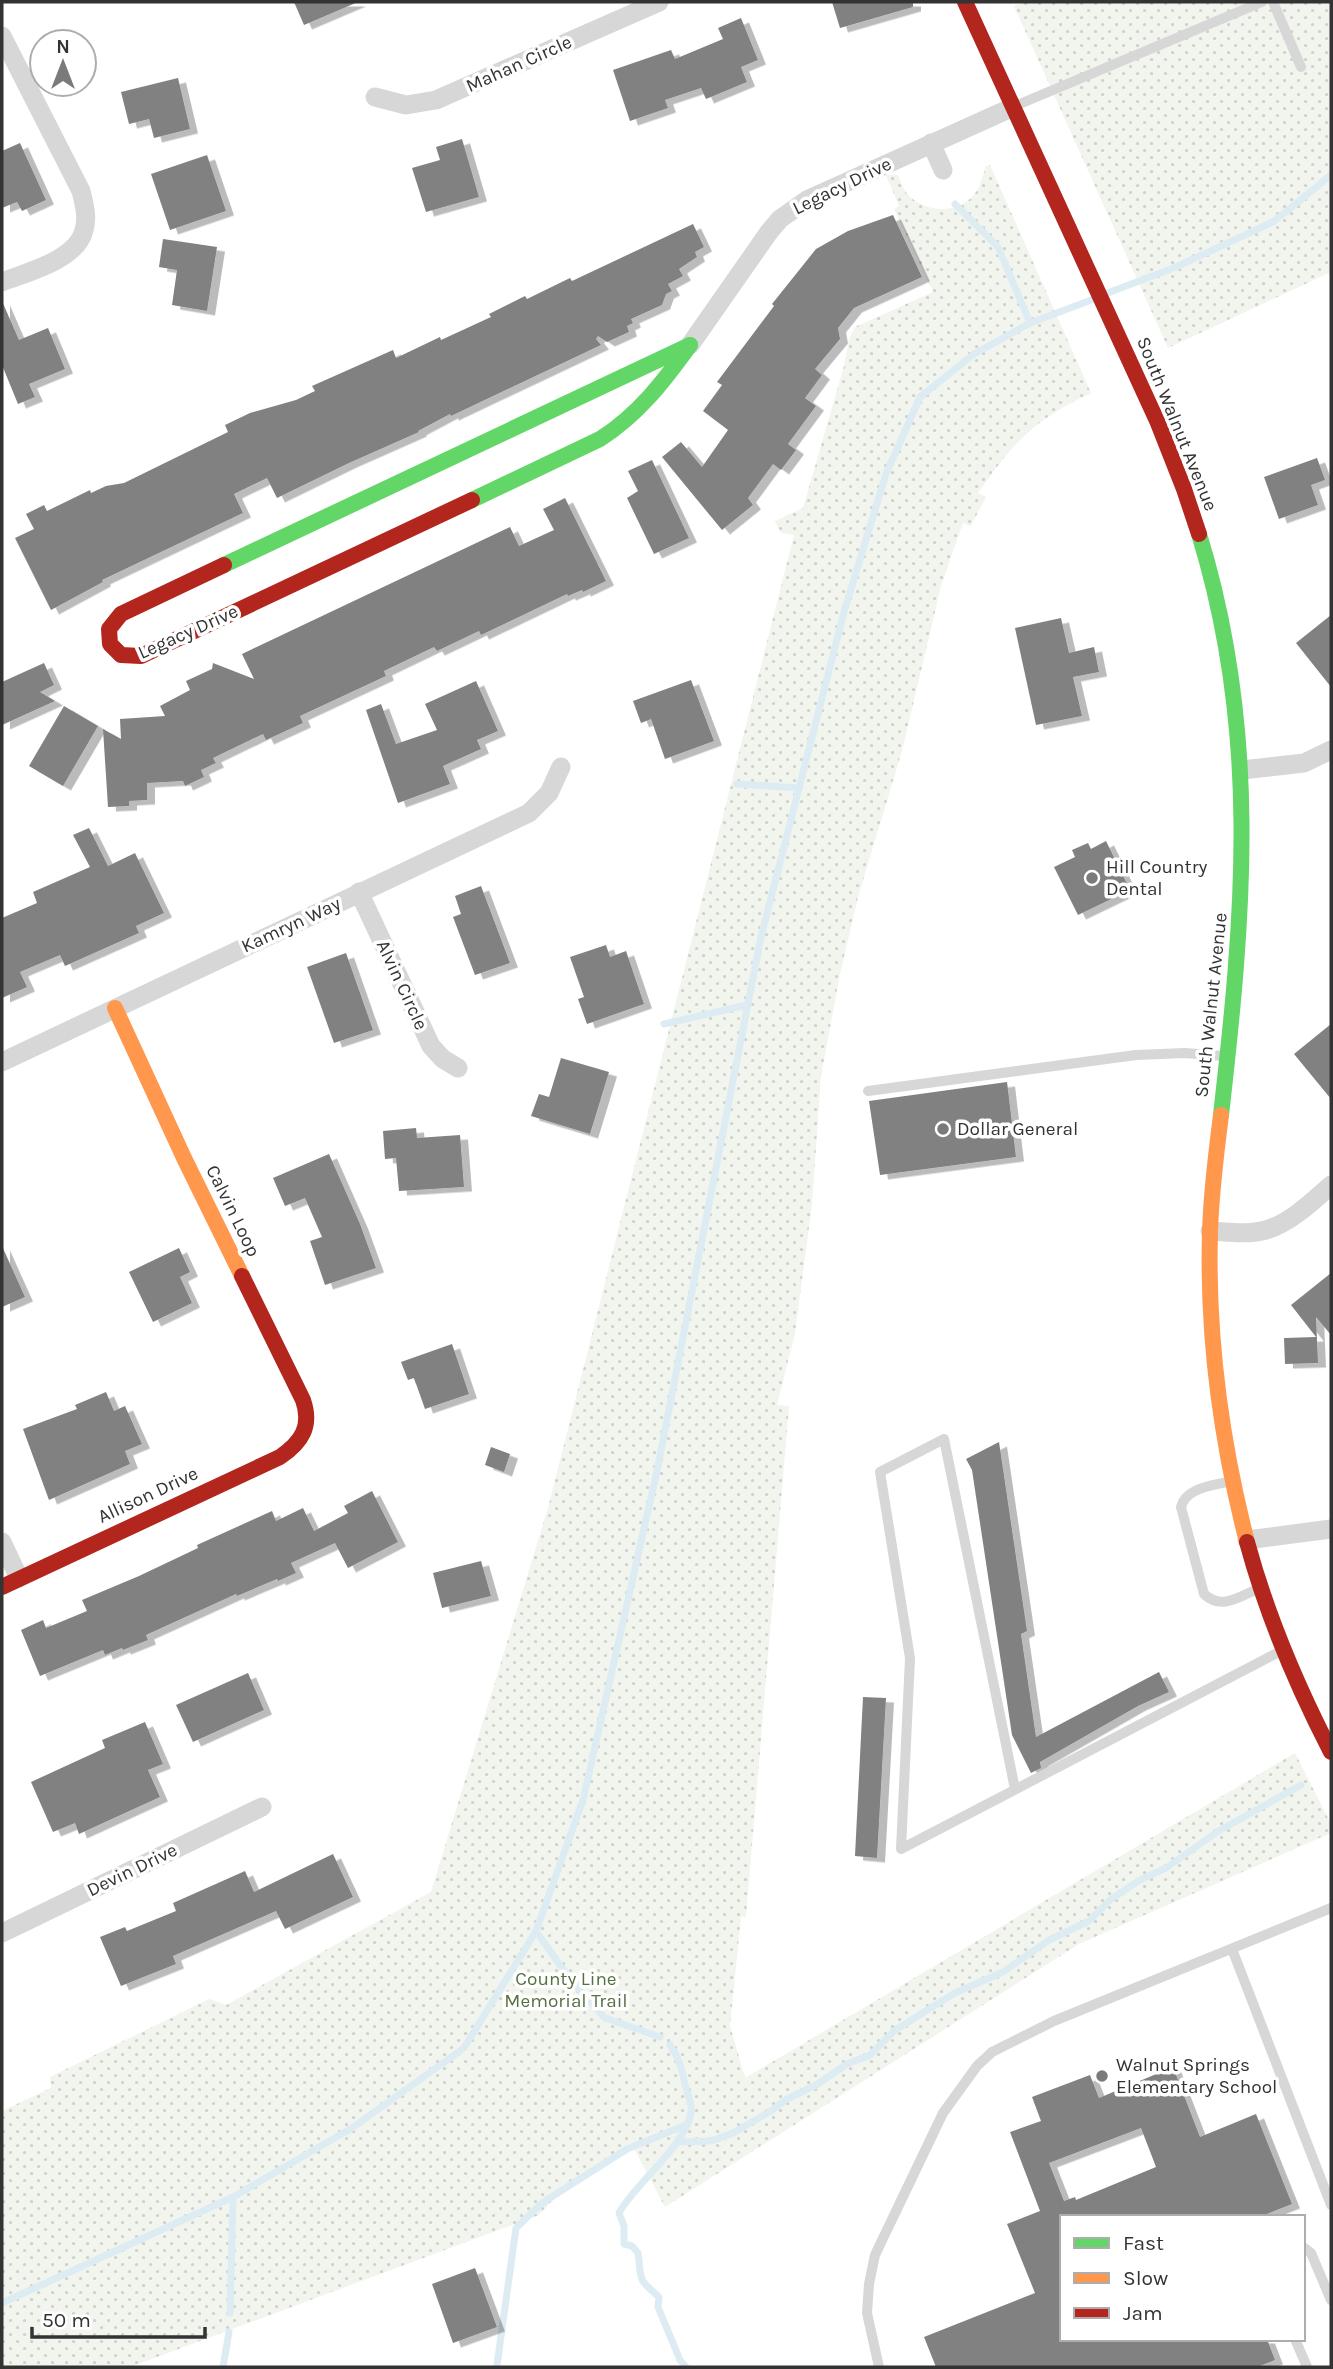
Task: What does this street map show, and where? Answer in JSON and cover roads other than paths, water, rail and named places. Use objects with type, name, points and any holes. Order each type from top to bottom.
[{"type":"street","name":"Mahan Circle","points":[[375,97],[406,105],[436,100],[659,2]]},
{"type":"street","name":"South Walnut Avenue","points":[[965,2],[1174,461],[1211,575],[1222,623],[1233,688],[1242,770],[1243,885],[1210,1231],[1214,1350],[1231,1481],[1260,1588],[1293,1675],[1331,1752]]},
{"type":"street","points":[[2,36],[81,191],[85,216],[84,230],[69,252],[55,261],[2,282]]},
{"type":"street","name":"Legacy Drive","points":[[690,345],[121,614],[109,627],[110,645],[123,657],[141,656],[619,428],[664,380],[690,345],[769,232],[780,219],[807,200],[1011,108]]},
{"type":"street","points":[[931,144],[943,170]]},
{"type":"street","points":[[1242,770],[1304,762],[1331,750]]},
{"type":"street","name":"Kamryn Way","points":[[2,1062],[529,813],[549,793],[561,767]]},
{"type":"street","name":"Alvin Circle","points":[[359,892],[424,1034],[443,1059],[458,1068]]},
{"type":"street","name":"Calvin Loop","points":[[115,1008],[184,1158],[307,1408],[305,1434]]},
{"type":"street","points":[[1210,1231],[1246,1233],[1268,1230],[1286,1220],[1331,1185]]},
{"type":"street","name":"Allison Drive","points":[[10,1583],[280,1457],[300,1443],[305,1434]]},
{"type":"street","points":[[1247,1540],[1331,1530]]},
{"type":"street","points":[[2,1542],[10,1583]]},
{"type":"street","name":"Devin Drive","points":[[2,1933],[262,1807]]},
{"type":"lane","points":[[1011,108],[1262,2]]},
{"type":"lane","points":[[1273,2],[1301,67]]},
{"type":"lane","points":[[868,1091],[1136,1055],[1185,1053],[1227,1056]]},
{"type":"lane","points":[[1015,1789],[944,1439],[880,1472],[911,1658],[901,1849],[1283,1650]]},
{"type":"lane","points":[[1231,1481],[1190,1492],[1183,1498],[1181,1507],[1204,1594],[1212,1602],[1224,1603],[1260,1588]]},
{"type":"lane","points":[[879,2367],[867,2313],[869,2284],[876,2255],[943,2113],[977,2066],[992,2052],[1054,2021],[1331,1908]]},
{"type":"lane","points":[[1231,1949],[1331,2205]]},
{"type":"lane","points":[[1305,2248],[1311,2253],[1331,2300]]},
{"type":"lane","points":[[1295,2341],[1307,2367]]},
{"type":"waterway","points":[[1105,294],[1176,267],[1273,222],[1331,175]]},
{"type":"waterway","points":[[955,204],[998,247],[1030,323]]},
{"type":"waterway","points":[[2,2303],[233,2197],[352,2128],[464,2048],[536,1931],[583,1800],[657,1471],[761,937],[844,612],[886,474],[920,397],[974,354],[1030,323],[1094,299]]},
{"type":"waterway","points":[[737,784],[799,788]]},
{"type":"waterway","points":[[664,1024],[747,1005]]},
{"type":"waterway","points":[[678,2139],[680,2142],[711,2141],[733,2133],[847,2064],[870,2055],[894,2031],[955,1993],[1003,1972],[1049,1940],[1089,1921],[1111,1899],[1140,1880],[1166,1868],[1217,1832],[1301,1785]]},
{"type":"waterway","points":[[536,1931],[569,1978],[605,2018],[660,2037]]},
{"type":"waterway","points":[[670,2045],[680,2064],[691,2106],[690,2119],[674,2147],[619,2213],[624,2226],[624,2244],[632,2246],[638,2253],[641,2278],[659,2297],[658,2307],[680,2360],[686,2367]]},
{"type":"waterway","points":[[497,2365],[516,2228],[542,2203],[627,2149],[686,2125]]},
{"type":"waterway","points":[[230,2313],[233,2197]]},
{"type":"waterway","points":[[223,2367],[229,2332]]},
{"type":"place","name":"Hill Country Dental","points":[[1092,878]]},
{"type":"place","name":"Dollar General","points":[[943,1129]]},
{"type":"place","name":"Walnut Springs Elementary School","points":[[1102,2076]]},
{"type":"park label","name":"County Line Memorial Trail","points":[[566,1990]]}]
